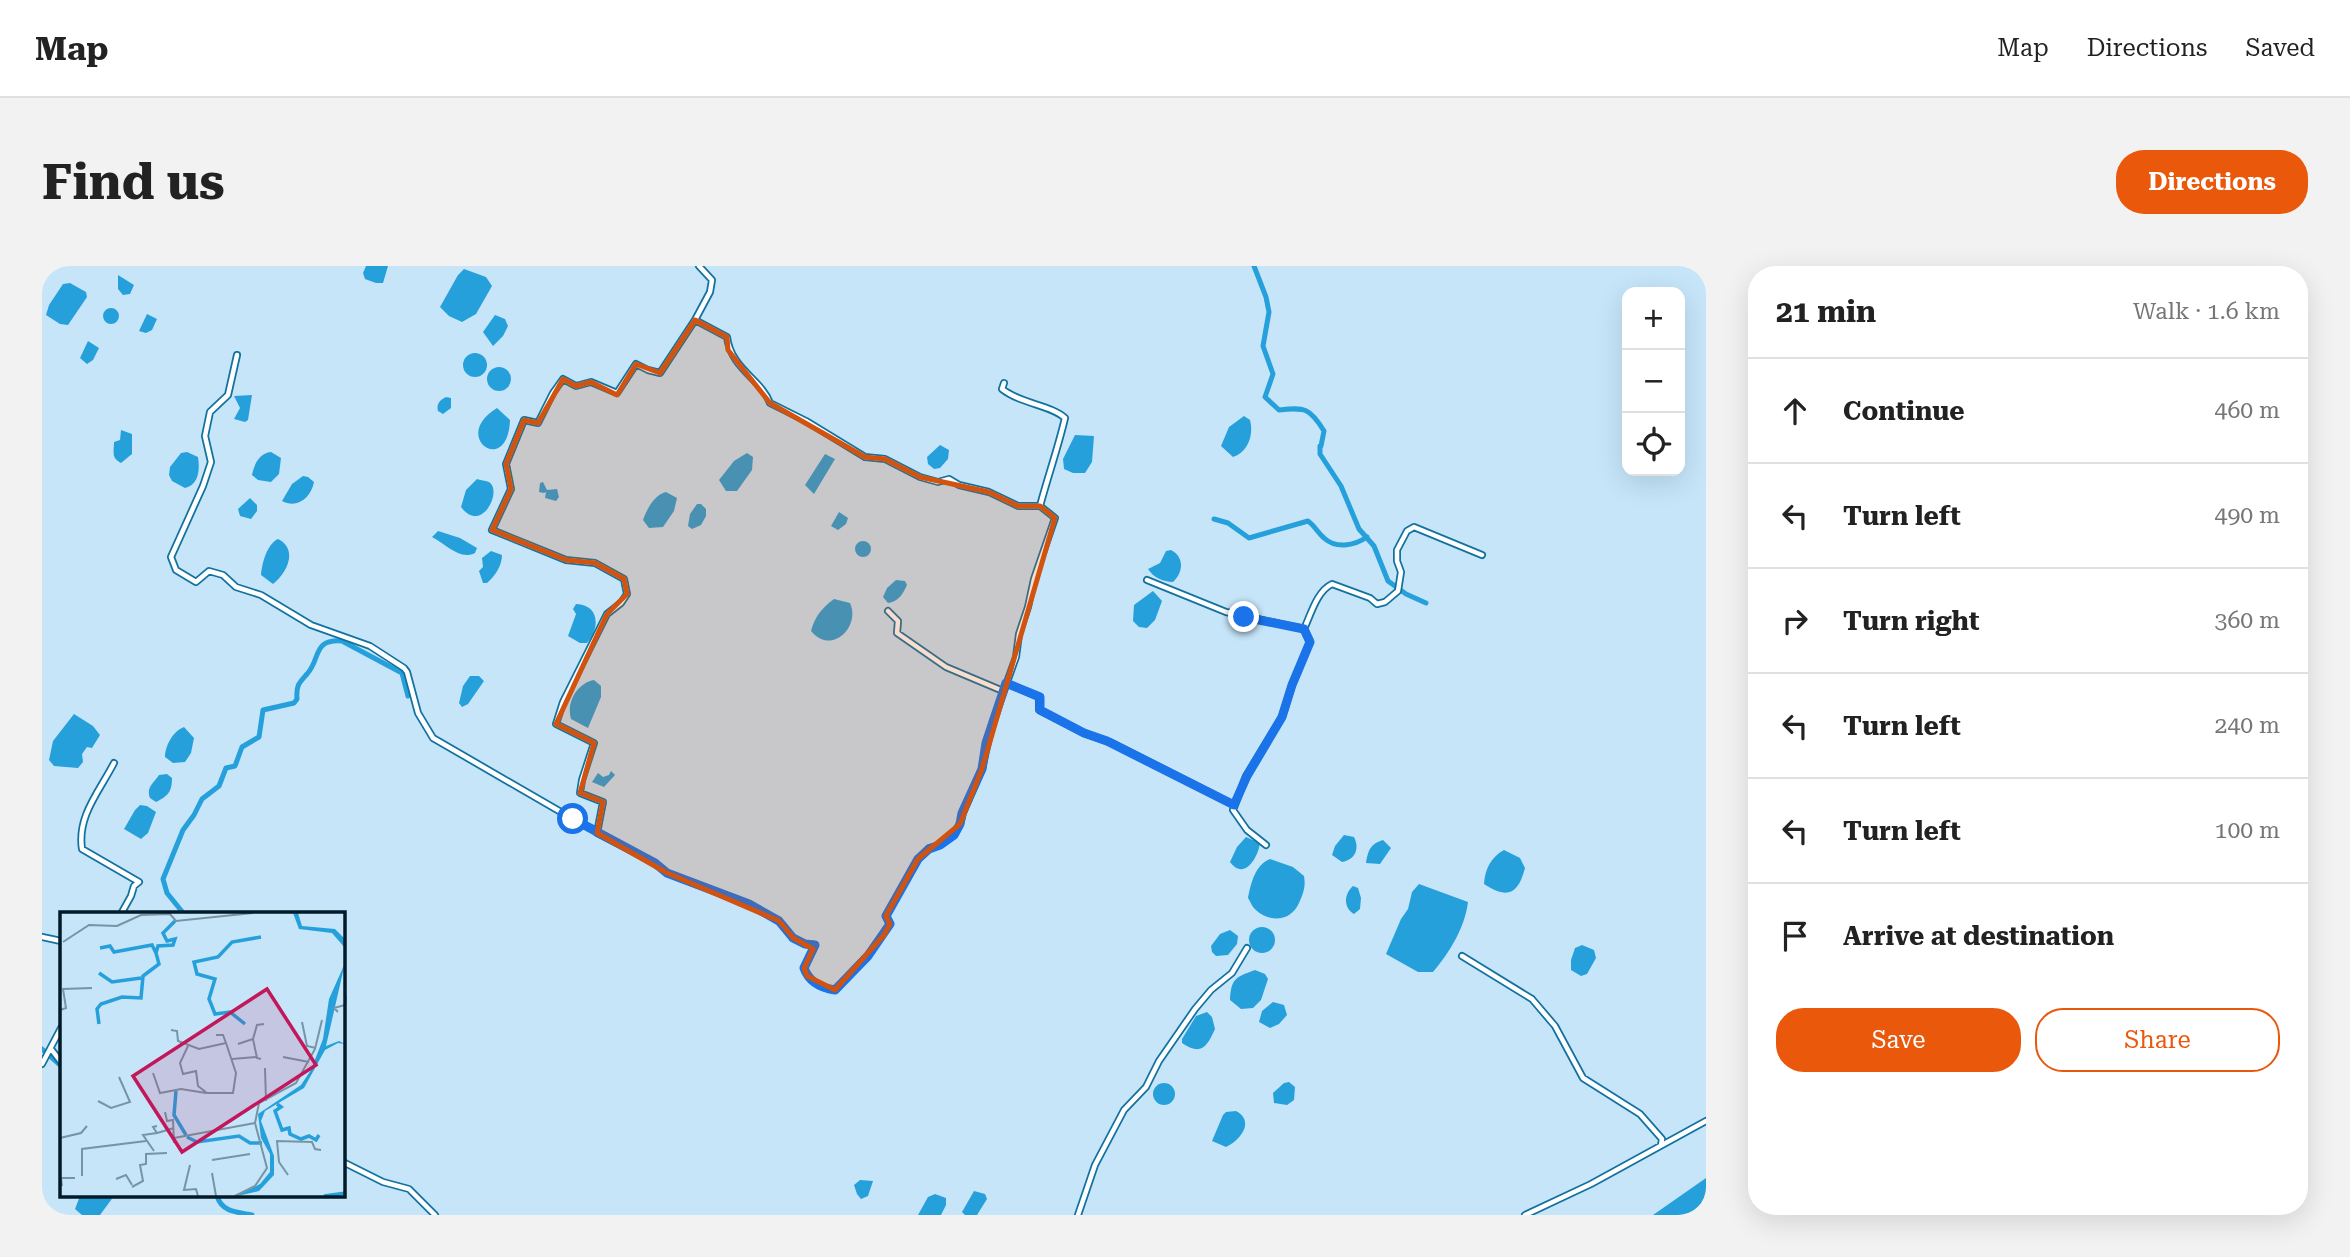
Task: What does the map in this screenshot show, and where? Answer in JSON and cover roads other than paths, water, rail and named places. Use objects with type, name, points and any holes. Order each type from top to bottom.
[{"type":"street","points":[[597,831],[603,802],[580,793],[594,743],[555,724],[607,614],[621,603],[627,594],[624,579],[595,563],[566,560],[492,530],[511,489],[506,464],[524,420],[538,422],[563,380],[576,386],[591,382],[617,393],[636,364],[660,373],[695,320],[709,292],[712,280],[699,266]]},
{"type":"street","points":[[237,355],[228,395],[210,412],[205,436],[211,462],[171,557],[176,570],[197,582],[209,571],[223,575],[236,587],[261,595],[311,625],[370,646],[386,656],[407,672],[418,713],[433,738],[597,833],[655,863],[667,873],[749,904],[779,921],[793,938],[815,945],[804,968],[807,976],[822,988],[835,990],[884,935],[890,924],[886,916],[918,859],[929,849],[954,835],[960,824],[962,813],[982,769],[986,743],[1016,657],[1019,634],[1034,579],[1055,519],[1040,506],[1018,506],[989,492],[958,485],[949,479],[938,482],[929,480],[885,459],[865,457],[806,421],[770,403],[728,350],[727,337],[695,320]]},
{"type":"street","points":[[1004,383],[1002,389],[1010,395],[1044,409],[1057,411],[1065,418],[1062,437],[1050,467],[1040,506]]},
{"type":"street","points":[[1304,629],[1320,596],[1332,584],[1370,598],[1377,604],[1385,602],[1398,588],[1401,572],[1397,550],[1407,531],[1414,527],[1482,555]]},
{"type":"street","points":[[1147,580],[1226,612],[1304,629]]},
{"type":"street","points":[[888,611],[898,621],[897,633],[933,659],[1003,691]]},
{"type":"street","points":[[1266,845],[1247,830],[1233,810],[1247,776],[1287,707],[1292,685],[1310,642],[1304,629]]},
{"type":"street","points":[[1006,683],[1040,697],[1040,710],[1057,720],[1107,741],[1234,805]]},
{"type":"street","points":[[114,763],[88,808],[80,836],[82,849],[139,882],[134,886],[122,912]]},
{"type":"street","points":[[42,937],[60,941]]},
{"type":"street","points":[[1078,1215],[1095,1165],[1124,1110],[1146,1087],[1159,1062],[1195,1009],[1232,973],[1247,948]]},
{"type":"street","points":[[1462,956],[1532,999],[1555,1026],[1583,1078],[1640,1114],[1662,1139],[1661,1144]]},
{"type":"street","points":[[42,1063],[60,1030]]},
{"type":"street","points":[[51,1049],[60,1061]]},
{"type":"street","points":[[1524,1215],[1591,1184],[1706,1121]]},
{"type":"street","points":[[345,1163],[383,1182],[409,1189],[435,1215]]},
{"type":"water","points":[[366,266],[388,266],[383,283],[365,279],[363,273]]},
{"type":"water","points":[[464,269],[486,277],[492,286],[476,314],[462,322],[449,316],[440,307]]},
{"type":"water","points":[[118,275],[134,285],[130,294],[123,295],[118,289]]},
{"type":"water","points":[[70,283],[86,292],[87,297],[68,325],[60,324],[46,315],[49,305],[63,284]]},
{"type":"water","points":[[111,308],[117,310],[117,322],[111,324],[105,322],[103,316],[105,310]]},
{"type":"water","points":[[147,314],[157,319],[152,330],[146,333],[139,331]]},
{"type":"water","points":[[495,315],[505,319],[508,326],[493,346],[483,332]]},
{"type":"water","points":[[88,341],[99,348],[93,360],[87,364],[80,358]]},
{"type":"water","points":[[475,353],[484,356],[487,365],[484,374],[475,377],[466,374],[463,365],[466,356]]},
{"type":"water","points":[[499,367],[507,371],[511,379],[507,387],[499,391],[491,387],[487,379],[491,371]]},
{"type":"water","points":[[252,395],[248,420],[245,422],[234,419],[240,408],[234,396]]},
{"type":"water","points":[[446,397],[451,398],[451,408],[443,414],[438,411],[438,406]]},
{"type":"water","points":[[497,408],[510,420],[507,437],[500,447],[492,449],[485,447],[479,440],[478,430],[484,419]]},
{"type":"water","points":[[1244,416],[1250,420],[1250,437],[1243,451],[1233,457],[1221,446],[1229,427]]},
{"type":"water","points":[[121,430],[132,434],[132,454],[121,463],[114,457],[114,442],[120,440]]},
{"type":"water","points":[[1075,435],[1094,436],[1092,462],[1085,473],[1073,473],[1064,469],[1063,459]]},
{"type":"water","points":[[940,445],[949,450],[948,459],[940,468],[934,469],[928,464],[927,457]]},
{"type":"water","points":[[187,452],[198,457],[199,466],[196,480],[185,488],[172,481],[169,475],[170,467],[181,453]]},
{"type":"water","points":[[271,452],[281,458],[279,474],[271,482],[258,480],[252,475],[256,464],[260,457]]},
{"type":"water","points":[[747,453],[753,457],[752,470],[737,491],[726,491],[719,480],[734,461]]},
{"type":"water","points":[[825,454],[835,459],[814,494],[805,485]]},
{"type":"water","points":[[303,476],[314,482],[307,497],[293,504],[282,501],[292,484]]},
{"type":"water","points":[[477,479],[489,482],[493,493],[488,508],[483,514],[476,516],[461,507],[466,490]]},
{"type":"water","points":[[543,482],[547,490],[557,489],[559,497],[556,501],[545,498],[546,492],[539,492],[540,483]]},
{"type":"water","points":[[666,492],[677,498],[674,511],[663,527],[649,528],[643,520],[647,511],[655,499]]},
{"type":"water","points":[[250,498],[257,505],[257,511],[251,519],[240,516],[238,509]]},
{"type":"water","points":[[697,504],[706,509],[706,516],[701,525],[692,529],[688,526],[690,514]]},
{"type":"water","points":[[839,512],[848,518],[846,524],[838,530],[831,526]]},
{"type":"water","points":[[438,531],[460,538],[477,548],[475,553],[464,555],[453,551],[432,537]]},
{"type":"water","points":[[278,539],[288,549],[289,561],[273,584],[261,575],[268,549]]},
{"type":"water","points":[[863,541],[871,549],[863,557],[855,549]]},
{"type":"water","points":[[1171,550],[1179,557],[1181,565],[1173,582],[1159,578],[1148,569],[1160,563],[1166,551]]},
{"type":"water","points":[[491,551],[502,555],[501,563],[493,577],[483,583],[479,571],[483,567],[482,558]]},
{"type":"water","points":[[896,580],[905,581],[907,585],[900,597],[888,603],[883,597],[887,588]]},
{"type":"water","points":[[1153,591],[1162,601],[1155,620],[1147,628],[1139,627],[1133,621],[1134,605]]},
{"type":"water","points":[[834,599],[850,603],[851,621],[842,635],[827,641],[811,631],[819,613]]},
{"type":"water","points":[[576,604],[590,608],[595,618],[594,631],[587,643],[580,643],[568,636],[576,614],[573,609]]},
{"type":"water","points":[[470,676],[479,676],[484,681],[468,704],[462,707],[459,703],[463,686]]},
{"type":"water","points":[[594,680],[601,686],[601,697],[588,728],[571,719],[570,707],[578,689]]},
{"type":"water","points":[[74,714],[93,726],[100,735],[92,748],[87,747],[82,754],[83,762],[78,768],[54,766],[49,760],[53,741]]},
{"type":"water","points":[[184,727],[194,738],[191,753],[185,762],[173,763],[165,757],[166,748],[173,735]]},
{"type":"water","points":[[611,771],[615,775],[604,787],[592,782],[598,773],[603,777]]},
{"type":"water","points":[[167,774],[172,778],[170,790],[156,802],[150,798],[150,788],[159,775]]},
{"type":"water","points":[[140,805],[156,812],[148,833],[141,839],[124,829]]},
{"type":"water","points":[[1344,835],[1354,837],[1356,850],[1350,859],[1342,862],[1332,855]]},
{"type":"water","points":[[1246,837],[1260,843],[1250,865],[1240,869],[1230,862],[1237,847]]},
{"type":"water","points":[[1383,840],[1391,848],[1380,864],[1366,863],[1370,848]]},
{"type":"water","points":[[1504,850],[1520,858],[1525,868],[1515,889],[1505,893],[1484,884],[1490,864]]},
{"type":"water","points":[[1270,859],[1293,867],[1305,880],[1299,903],[1295,910],[1284,917],[1265,916],[1253,907],[1248,898],[1257,870]]},
{"type":"water","points":[[1419,884],[1468,902],[1456,939],[1433,972],[1418,972],[1386,954],[1408,909],[1412,892]]},
{"type":"water","points":[[1353,886],[1358,888],[1361,898],[1360,909],[1354,914],[1348,908],[1346,900]]},
{"type":"water","points":[[1262,927],[1271,931],[1275,940],[1271,949],[1262,953],[1253,949],[1249,940],[1253,931]]},
{"type":"water","points":[[1230,930],[1238,936],[1237,944],[1228,955],[1216,956],[1211,946],[1220,934]]},
{"type":"water","points":[[1582,945],[1594,950],[1596,958],[1587,974],[1581,976],[1571,970],[1571,960],[1575,948]]},
{"type":"water","points":[[1255,970],[1265,974],[1268,979],[1261,1000],[1253,1008],[1241,1009],[1230,1000],[1233,983],[1239,977]]},
{"type":"water","points":[[1273,1002],[1284,1005],[1287,1015],[1279,1024],[1270,1028],[1259,1022],[1262,1011]]},
{"type":"water","points":[[1207,1012],[1212,1017],[1215,1029],[1206,1045],[1194,1049],[1182,1043],[1196,1016]]},
{"type":"water","points":[[1289,1082],[1295,1087],[1294,1100],[1287,1105],[1274,1103],[1273,1093]]},
{"type":"water","points":[[1164,1083],[1172,1086],[1175,1094],[1172,1102],[1164,1105],[1156,1102],[1153,1094],[1156,1086]]},
{"type":"water","points":[[1236,1111],[1245,1120],[1244,1130],[1237,1140],[1226,1147],[1212,1141],[1223,1115]]},
{"type":"water","points":[[1706,1178],[1706,1215],[1653,1215]]},
{"type":"water","points":[[860,1180],[873,1181],[868,1196],[861,1199],[854,1185]]},
{"type":"water","points":[[974,1191],[985,1194],[987,1199],[977,1215],[965,1215],[962,1212]]},
{"type":"water","points":[[935,1194],[946,1198],[941,1215],[918,1215],[928,1197]]},
{"type":"water","points":[[79,1198],[113,1198],[100,1215],[82,1215],[75,1209]]},
{"type":"waterway","points":[[1254,266],[1269,312],[1263,346],[1273,374],[1265,397],[1279,410],[1301,409],[1310,413],[1324,431],[1321,446]]},
{"type":"waterway","points":[[1320,446],[1320,454],[1341,486],[1359,529],[1374,546],[1388,581],[1406,594],[1426,603]]},
{"type":"waterway","points":[[1214,519],[1228,523],[1249,538],[1308,521],[1324,538],[1334,544],[1351,544],[1367,537]]},
{"type":"waterway","points":[[182,912],[167,893],[163,879],[183,830],[202,799],[219,786],[226,768],[235,766],[242,747],[259,737],[263,710],[294,703],[299,685],[321,647],[332,641],[342,641],[402,673],[408,696]]},
{"type":"waterway","points":[[42,1049],[60,1065]]},
{"type":"waterway","points":[[218,1198],[226,1208],[252,1215]]}]
